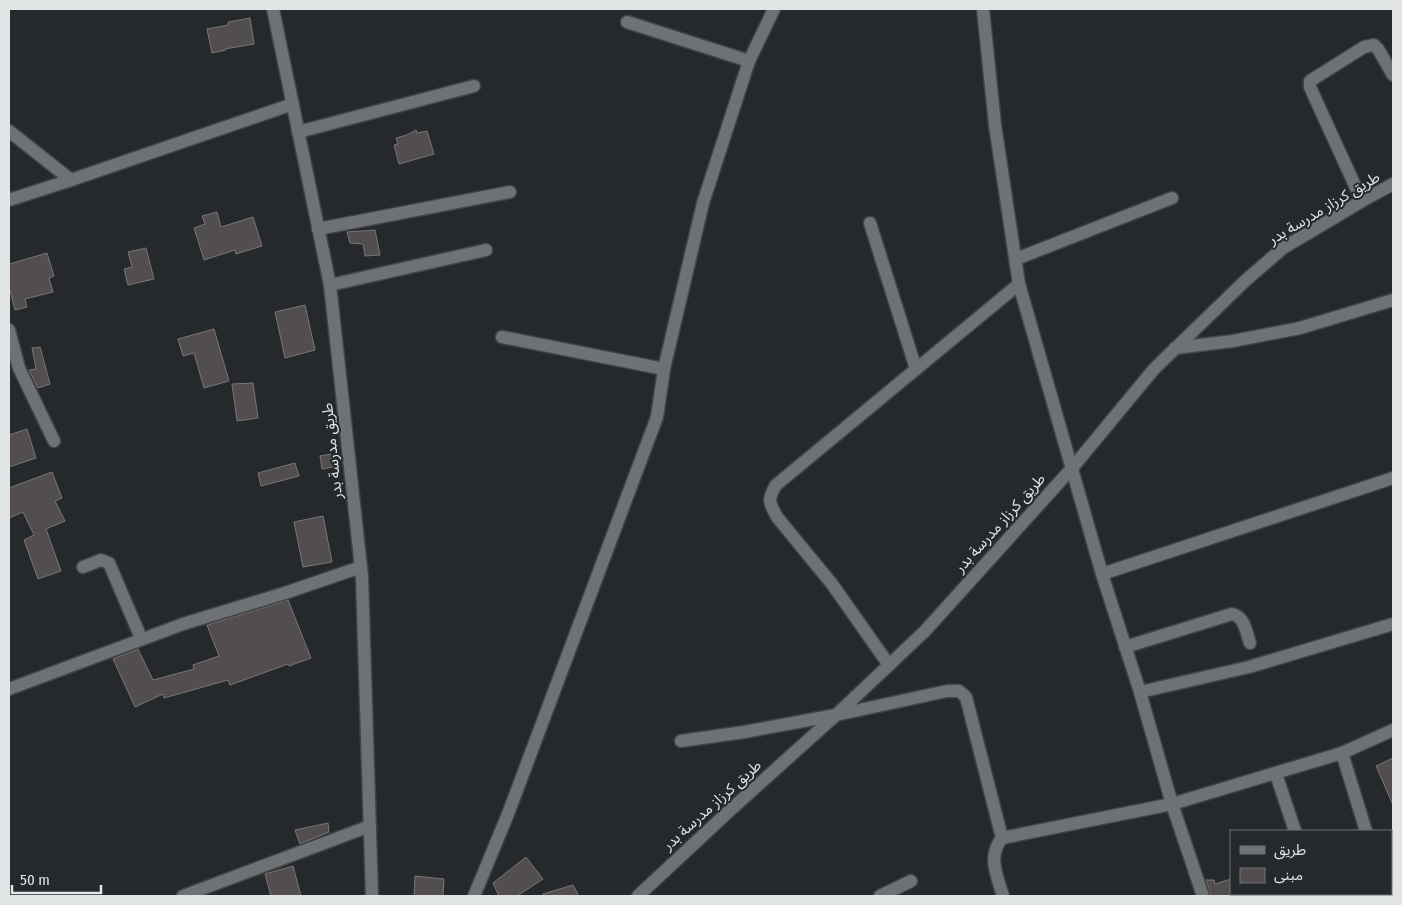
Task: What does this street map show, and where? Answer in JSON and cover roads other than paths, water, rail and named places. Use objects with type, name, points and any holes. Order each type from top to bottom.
[{"type":"street","name":"طريق مدرسة بدر","points":[[273,9],[330,285],[361,567],[372,896]]},
{"type":"street","points":[[474,896],[512,804],[657,417],[664,369],[703,202],[749,61],[774,9]]},
{"type":"street","points":[[983,9],[995,125],[1019,284],[1073,467],[1102,574],[1140,692],[1172,804],[1203,896]]},
{"type":"street","points":[[627,22],[749,61]]},
{"type":"street","points":[[1362,201],[1310,87],[1310,81],[1356,52],[1371,45],[1378,49],[1393,75]]},
{"type":"street","points":[[298,132],[474,86]]},
{"type":"street","points":[[9,200],[293,104]]},
{"type":"street","points":[[9,131],[71,180]]},
{"type":"street","name":"طريق كرزاز مدرسة بدر","points":[[644,894],[727,813],[836,715],[924,631],[1073,467],[1154,369],[1246,280],[1283,248],[1393,184]]},
{"type":"street","points":[[318,229],[510,192]]},
{"type":"street","points":[[1016,259],[1172,198]]},
{"type":"street","points":[[870,223],[916,369]]},
{"type":"street","points":[[330,285],[486,250]]},
{"type":"street","points":[[889,665],[832,584],[777,517],[770,505],[769,497],[776,485],[1019,284]]},
{"type":"street","points":[[1175,348],[1233,341],[1300,328],[1393,300]]},
{"type":"street","points":[[9,330],[19,368],[54,441]]},
{"type":"street","points":[[502,337],[664,369]]},
{"type":"street","points":[[1102,574],[1393,478]]},
{"type":"street","points":[[83,567],[101,560],[109,563],[141,638]]},
{"type":"street","points":[[9,689],[141,638],[361,567]]},
{"type":"street","points":[[1125,647],[1232,614],[1238,616],[1243,622],[1250,643]]},
{"type":"street","points":[[1140,692],[1249,667],[1393,624]]},
{"type":"street","points":[[681,741],[744,732],[836,715],[947,691],[959,691],[966,697],[1002,838],[995,850],[993,864],[1003,896]]},
{"type":"street","points":[[1002,838],[1172,804],[1342,753],[1393,730]]},
{"type":"street","points":[[1342,753],[1366,830]]},
{"type":"street","points":[[1276,774],[1294,830]]},
{"type":"street","points":[[183,896],[370,826]]},
{"type":"street","points":[[880,896],[911,881]]}]
